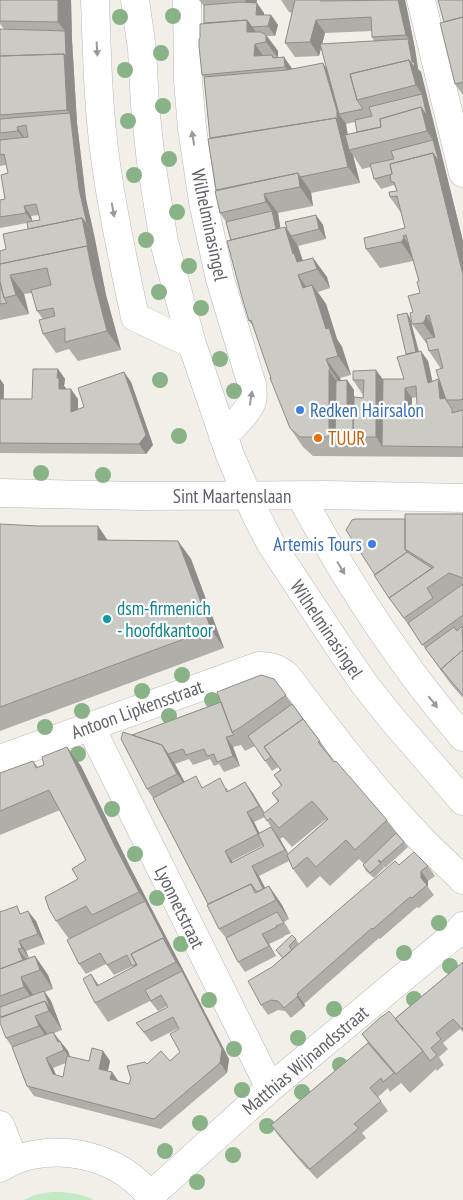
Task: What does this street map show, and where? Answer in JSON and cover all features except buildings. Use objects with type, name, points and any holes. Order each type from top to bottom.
[{"type":"street","points":[[95,0],[99,103],[106,162],[121,256],[135,317],[192,344]]},
{"type":"street","name":"Wilhelminasingel","points":[[135,0],[142,49],[147,136],[158,212],[171,270],[192,344],[230,455],[247,496],[271,544],[365,685],[463,801]]},
{"type":"street","name":"Wilhelminasingel","points":[[142,49],[148,0]]},
{"type":"street","name":"Wilhelminasingel","points":[[187,0],[188,82],[191,119],[203,202],[220,279],[252,385],[253,396],[246,412],[223,436]]},
{"type":"street","points":[[421,0],[463,173]]},
{"type":"street","name":"Sint Maartenslaan","points":[[0,494],[138,496],[300,495],[463,498]]},
{"type":"street","points":[[300,495],[328,546],[394,650],[436,706],[463,737]]},
{"type":"street","name":"Antoon Lipkensstraat","points":[[0,759],[259,666],[275,668],[286,676],[370,782],[424,842],[463,880]]},
{"type":"street","name":"Lyonnetstraat","points":[[90,726],[270,1088]]},
{"type":"street","name":"Matthias Wijnandsstraat","points":[[151,1198],[270,1088],[463,926]]},
{"type":"street","points":[[0,1125],[7,1164],[32,1155],[50,1152],[69,1152],[88,1156],[106,1162],[122,1171],[137,1182],[151,1198]]},
{"type":"green space","points":[[52,1192],[74,1193],[94,1200],[24,1200],[34,1195]]},
{"type":"place","name":"Redken Hairsalon","points":[[300,410]]},
{"type":"place","name":"TUUR","points":[[318,438]]},
{"type":"place","name":"Artemis Tours","points":[[372,544]]},
{"type":"place","name":"dsm-firmenich - hoofdkantoor","points":[[107,619]]}]
